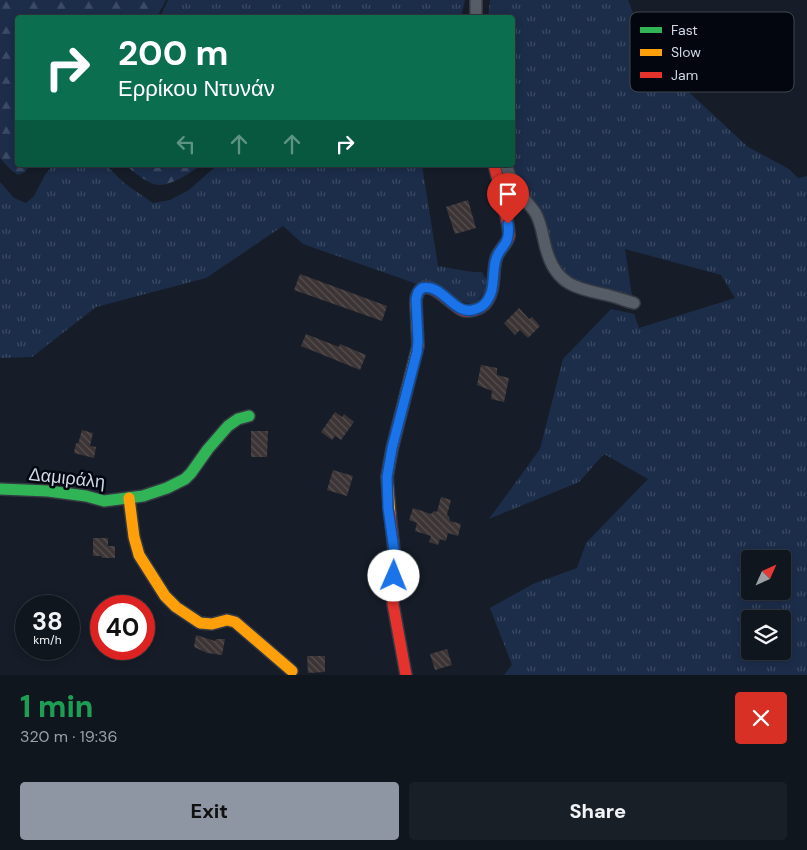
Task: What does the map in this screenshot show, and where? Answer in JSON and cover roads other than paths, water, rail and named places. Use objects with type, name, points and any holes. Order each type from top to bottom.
[{"type":"street","points":[[476,0],[476,15]]},
{"type":"street","points":[[406,675],[393,604],[394,550],[388,508],[387,477],[392,448],[418,346],[416,296],[420,289],[428,287],[440,293],[462,310],[469,311],[480,308],[487,302],[493,287],[496,257],[507,242],[509,234],[494,167]]},
{"type":"street","points":[[507,167],[516,188],[536,212],[547,253],[559,277],[570,285],[582,290],[634,303]]},
{"type":"street","name":"Δαμιράλη","points":[[0,489],[48,491],[86,496],[104,501],[143,496],[185,479],[192,473],[208,449],[228,426],[238,419],[249,416]]},
{"type":"street","points":[[128,498],[134,537],[140,555],[169,601],[200,623],[212,624],[227,620],[235,622],[292,671]]}]
